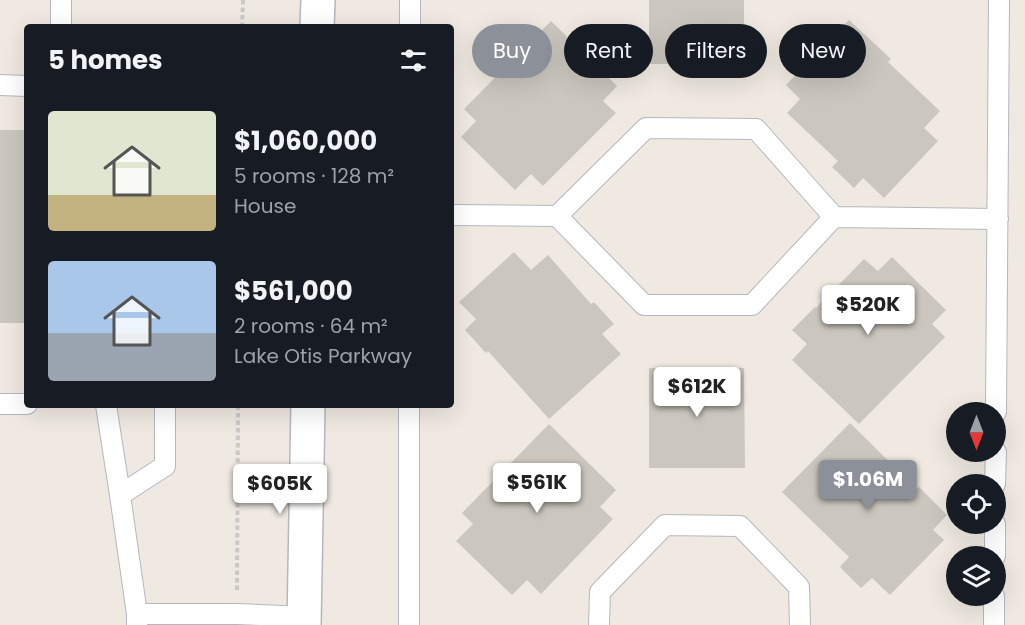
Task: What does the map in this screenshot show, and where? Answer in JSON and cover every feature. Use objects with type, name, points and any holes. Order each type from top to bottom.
[{"type":"main road","points":[[317,24],[318,0]]},
{"type":"main road","points":[[304,621],[308,408]]},
{"type":"lane","points":[[61,0],[61,24]]},
{"type":"lane","points":[[410,0],[410,24]]},
{"type":"lane","points":[[996,402],[999,0]]},
{"type":"lane","points":[[0,85],[24,86]]},
{"type":"lane","points":[[556,216],[646,128],[657,128],[756,129],[834,217]]},
{"type":"lane","points":[[454,215],[556,216],[644,304],[752,304],[834,217],[998,219]]},
{"type":"lane","points":[[0,404],[24,404]]},
{"type":"lane","points":[[106,408],[137,619],[237,614],[304,621]]},
{"type":"lane","points":[[120,495],[165,466],[165,408]]},
{"type":"lane","points":[[409,408],[409,625]]},
{"type":"lane","points":[[599,625],[600,592],[665,525],[740,526],[799,587],[800,625]]},
{"type":"lane","points":[[994,606],[994,625]]},
{"type":"path","points":[[242,24],[243,0]]},
{"type":"path","points":[[237,614],[238,408]]},
{"type":"building","points":[[649,0],[744,0],[744,24],[665,24],[665,64],[653,64],[653,24],[649,24]]},
{"type":"building","points":[[551,21],[564,34],[564,78],[609,78],[617,86],[603,101],[616,113],[543,186],[531,174],[515,190],[461,137],[476,121],[464,109],[495,78],[552,78],[552,24],[548,24]]},
{"type":"building","points":[[866,36],[891,59],[888,62],[940,111],[924,128],[938,141],[884,198],[863,178],[854,188],[832,167],[838,161],[787,113],[800,99],[786,85],[793,78],[866,78]]},
{"type":"building","points":[[0,130],[24,130],[24,323],[0,323]]},
{"type":"building","points":[[514,252],[531,270],[548,255],[591,304],[594,302],[614,324],[602,334],[621,354],[549,419],[488,351],[486,353],[465,330],[476,319],[459,302]]},
{"type":"building","points":[[892,257],[946,310],[932,324],[945,337],[859,424],[792,360],[807,344],[792,330],[864,259],[878,271]]},
{"type":"building","points":[[649,368],[744,368],[745,468],[649,468]]},
{"type":"building","points":[[850,423],[917,489],[919,487],[946,514],[933,530],[944,540],[890,595],[872,578],[861,588],[840,567],[849,557],[782,492]]},
{"type":"building","points":[[549,424],[616,490],[600,507],[613,519],[541,594],[527,580],[512,595],[456,541],[473,524],[462,513]]}]
